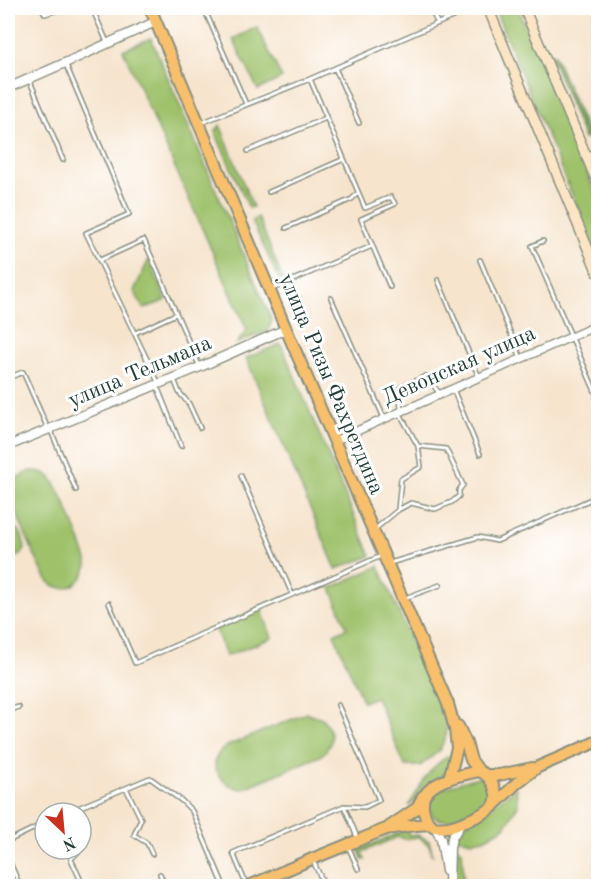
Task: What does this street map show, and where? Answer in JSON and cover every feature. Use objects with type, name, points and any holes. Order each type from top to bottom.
[{"type":"main road","name":"улица Ризы Фахретдина","points":[[150,8],[448,704],[455,729],[457,748],[449,779]]},
{"type":"main road","points":[[488,8],[598,273]]},
{"type":"main road","points":[[524,8],[598,184]]},
{"type":"main road","points":[[448,704],[466,743],[471,760],[493,784],[497,795],[494,805]]},
{"type":"main road","points":[[248,886],[386,829],[417,808],[424,795],[436,785],[449,779],[483,773],[499,775],[538,767],[598,741]]},
{"type":"main road","points":[[386,829],[416,825],[454,825],[462,822],[485,812],[538,767]]},
{"type":"main road","points":[[424,795],[422,803],[428,820],[433,826]]},
{"type":"street","points":[[8,88],[155,22]]},
{"type":"street","points":[[587,158],[598,153]]},
{"type":"street","name":"Девонская улица","points":[[334,441],[598,325]]},
{"type":"street","name":"улица Тельмана","points":[[8,446],[286,329]]},
{"type":"street","points":[[433,826],[441,840],[448,886],[450,847],[452,838],[462,822]]},
{"type":"lane","points":[[42,8],[45,14],[64,8]]},
{"type":"lane","points":[[92,8],[107,44]]},
{"type":"lane","points":[[207,8],[206,13],[246,104]]},
{"type":"lane","points":[[430,8],[437,23]]},
{"type":"lane","points":[[199,124],[310,79],[473,8]]},
{"type":"lane","points":[[65,63],[129,214],[86,233],[158,384],[181,446]]},
{"type":"lane","points":[[334,68],[359,123]]},
{"type":"lane","points":[[28,79],[63,160]]},
{"type":"lane","points":[[310,79],[365,208],[391,197],[395,204],[361,219],[390,287]]},
{"type":"lane","points":[[248,151],[326,118]]},
{"type":"lane","points":[[269,192],[344,159]]},
{"type":"lane","points":[[286,228],[352,199],[358,194]]},
{"type":"lane","points":[[100,260],[144,240],[200,367]]},
{"type":"lane","points":[[543,241],[532,246],[598,398]]},
{"type":"lane","points":[[270,290],[372,246]]},
{"type":"lane","points":[[480,260],[521,358]]},
{"type":"lane","points":[[438,280],[479,377]]},
{"type":"lane","points":[[331,298],[384,418]]},
{"type":"lane","points":[[135,333],[176,314]]},
{"type":"lane","points":[[8,378],[23,372],[76,490]]},
{"type":"lane","points":[[398,510],[401,479],[421,467],[418,446],[400,411],[399,388],[426,376],[440,394]]},
{"type":"lane","points":[[173,378],[200,428]]},
{"type":"lane","points":[[453,388],[480,454]]},
{"type":"lane","points":[[373,531],[398,510],[411,503],[435,509],[456,500],[459,496],[459,490],[463,485],[446,449],[418,446]]},
{"type":"lane","points":[[241,476],[292,594]]},
{"type":"lane","points":[[109,603],[135,663],[292,594],[385,560],[478,537],[497,541],[598,496]]},
{"type":"lane","points":[[402,599],[440,585]]},
{"type":"lane","points":[[248,886],[233,853],[344,806],[365,807],[379,800],[338,705]]},
{"type":"lane","points":[[8,710],[19,707]]},
{"type":"lane","points":[[93,802],[150,778],[192,811],[224,886]]},
{"type":"lane","points":[[126,788],[141,819],[134,835],[147,843],[152,855]]},
{"type":"lane","points":[[344,806],[359,840]]},
{"type":"lane","points":[[8,841],[33,829]]},
{"type":"lane","points":[[348,844],[358,869]]},
{"type":"lane","points":[[8,858],[20,886]]},
{"type":"lane","points":[[312,859],[324,884]]},
{"type":"lane","points":[[71,861],[82,883]]},
{"type":"lane","points":[[8,873],[14,871]]},
{"type":"lane","points":[[160,874],[165,886]]},
{"type":"green space","points":[[494,8],[518,8],[598,199],[598,257]]},
{"type":"green space","points":[[257,27],[282,78],[258,90],[233,39]]},
{"type":"green space","points":[[151,38],[272,321],[268,331],[237,343],[247,330],[123,50]]},
{"type":"green space","points":[[554,54],[589,137],[584,139],[551,56]]},
{"type":"green space","points":[[220,125],[253,207],[249,208],[215,132]]},
{"type":"green space","points":[[258,217],[283,280],[279,279],[252,221]]},
{"type":"green space","points":[[149,259],[166,300],[144,309],[134,291]]},
{"type":"green space","points":[[281,344],[371,556],[336,569],[246,358]]},
{"type":"green space","points":[[30,471],[44,473],[53,480],[64,501],[87,560],[82,578],[72,586],[59,587],[52,585],[47,579],[31,548],[14,506],[10,490],[12,483]]},
{"type":"green space","points":[[12,528],[20,533],[25,549],[22,554],[8,560],[8,529]]},
{"type":"green space","points":[[379,566],[446,722],[446,736],[439,751],[420,766],[405,766],[376,697],[363,702],[334,634],[347,628],[331,588]]},
{"type":"green space","points":[[261,608],[272,638],[226,656],[215,628]]},
{"type":"green space","points":[[307,713],[322,718],[331,733],[329,747],[320,756],[242,789],[230,785],[220,776],[215,765],[219,753],[224,748]]},
{"type":"green space","points":[[454,754],[451,768],[409,806],[433,769]]},
{"type":"green space","points":[[480,777],[486,779],[493,794],[491,802],[452,819],[437,819],[432,815],[428,805],[435,793],[454,784]]},
{"type":"green space","points":[[516,788],[518,805],[505,827],[484,839],[471,841],[456,837],[463,826]]},
{"type":"green space","points":[[406,830],[409,835],[418,835],[429,841],[433,856],[429,845],[418,837],[406,839],[398,837],[362,852],[365,860],[362,859],[358,850]]},
{"type":"green space","points":[[453,845],[462,850],[464,884],[469,886],[455,886]]}]
